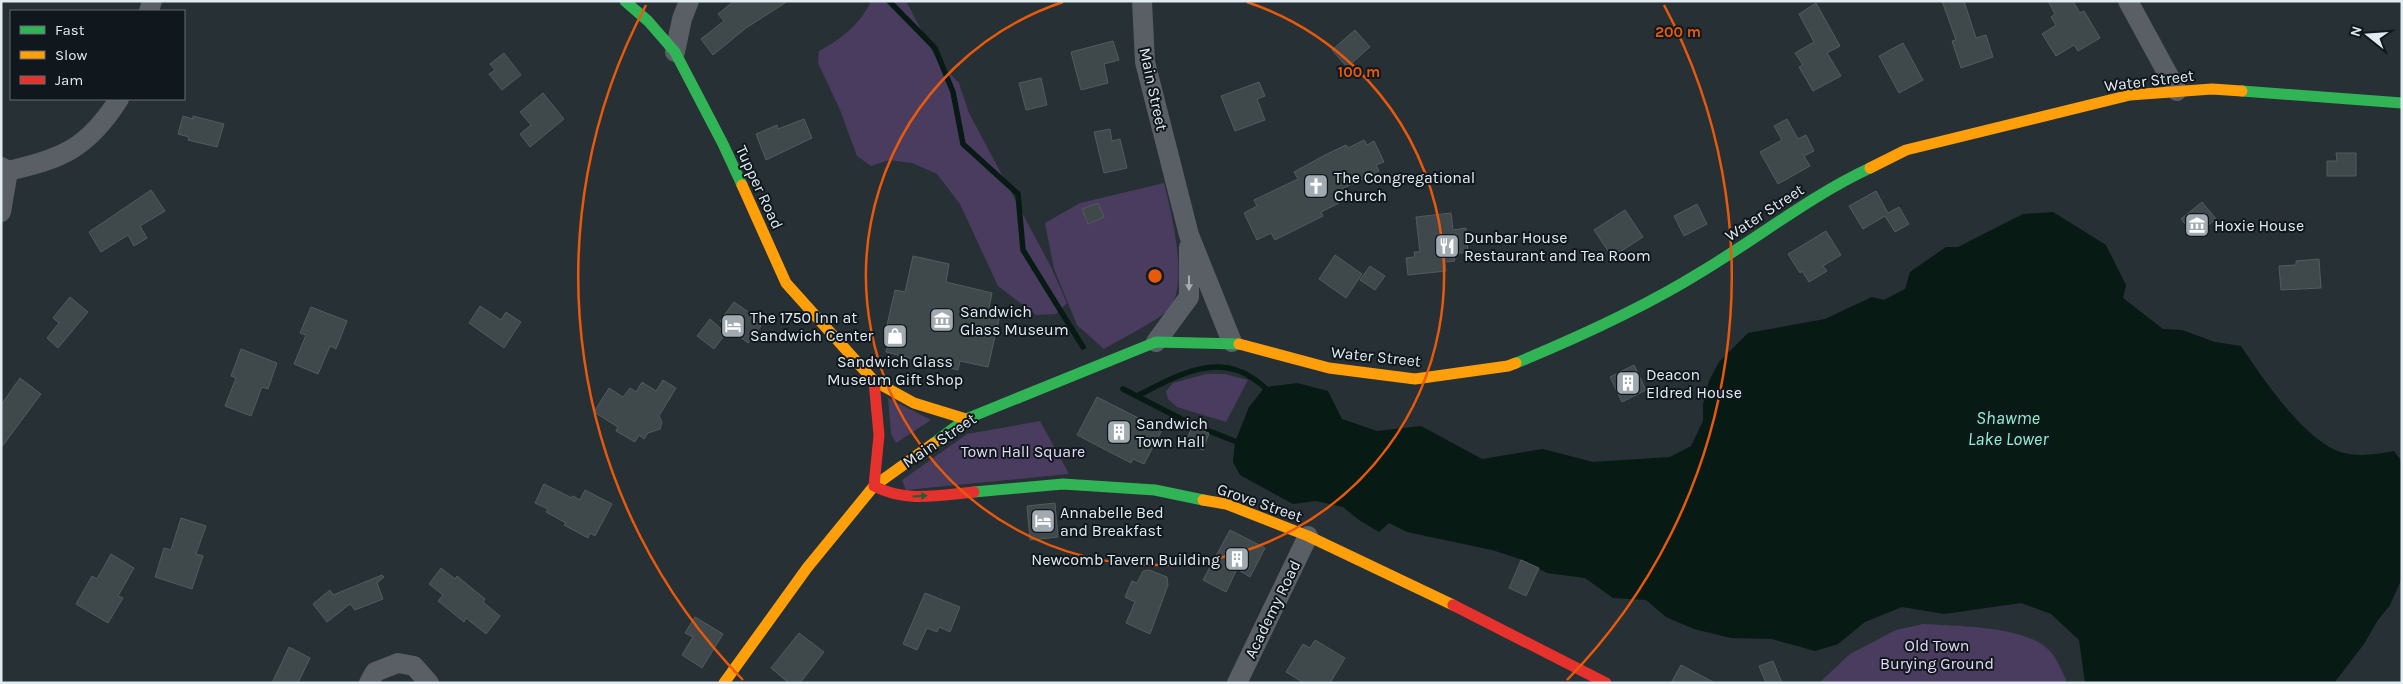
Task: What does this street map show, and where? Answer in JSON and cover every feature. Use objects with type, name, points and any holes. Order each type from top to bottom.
[{"type":"main road","name":"Tupper Road","points":[[625,1],[648,22],[675,52],[723,144],[786,283],[874,381],[914,403],[966,419]]},
{"type":"main road","name":"Water Street","points":[[1156,342],[1232,342],[1329,368],[1415,379],[1508,366],[1578,337],[1700,273],[1842,181],[1906,150],[2009,123],[2130,96],[2177,91],[2212,89],[2402,103]]},
{"type":"main road","name":"Main Street","points":[[724,683],[807,568],[874,486],[966,419],[1156,342]]},
{"type":"main road","points":[[874,381],[879,435],[874,486]]},
{"type":"main road","name":"Grove Street","points":[[874,486],[888,494],[906,497],[1051,484],[1155,490],[1226,504],[1308,536],[1444,600],[1606,683]]},
{"type":"street","points":[[675,52],[682,19],[689,1]]},
{"type":"street","name":"Main Street","points":[[1142,1],[1145,62],[1189,235],[1232,342]]},
{"type":"street","points":[[2128,1],[2177,91]]},
{"type":"street","points":[[1,212],[4,169],[52,160],[78,146],[97,129],[118,100]]},
{"type":"street","name":"Main Street","points":[[1156,342],[1188,296],[1189,235]]},
{"type":"street","name":"Academy Road","points":[[1236,683],[1308,536]]},
{"type":"street","points":[[368,683],[375,672],[398,663],[414,666],[429,683]]},
{"type":"green space","points":[[871,1],[906,1],[937,60],[959,83],[969,113],[1051,267],[1067,303],[1056,314],[1036,315],[998,286],[960,204],[937,174],[912,163],[889,160],[871,166],[857,156],[840,110],[818,63],[819,51],[835,42],[856,24],[867,10]]},
{"type":"green space","points":[[1164,183],[1177,250],[1178,286],[1174,300],[1167,311],[1161,316],[1104,349],[1077,325],[1054,269],[1045,223],[1080,203]]},
{"type":"green space","points":[[1206,374],[1225,374],[1248,380],[1226,422],[1177,407],[1168,399],[1166,391],[1173,383]]},
{"type":"green space","points":[[888,398],[931,420],[896,443],[891,434]]},
{"type":"green space","name":"Town Hall Square","points":[[1040,421],[1069,474],[906,490],[902,480],[967,434]]},
{"type":"green space","name":"Old Town Burying Ground","points":[[1923,624],[1989,629],[2037,641],[2053,655],[2066,679],[2066,683],[1819,683],[1850,654],[1896,630]]},
{"type":"water","name":"Shawme Lake Lower","points":[[2053,212],[2106,245],[2126,285],[2123,298],[2163,329],[2182,330],[2215,342],[2241,346],[2286,408],[2315,437],[2330,447],[2344,453],[2369,455],[2394,451],[2402,462],[2402,578],[2390,605],[2378,620],[2364,644],[2334,683],[2085,683],[2079,640],[2051,614],[2021,603],[1944,614],[1902,607],[1865,622],[1838,644],[1815,651],[1772,639],[1731,638],[1694,629],[1666,617],[1646,600],[1613,598],[1585,578],[1547,573],[1523,560],[1492,550],[1407,532],[1389,523],[1379,532],[1359,520],[1343,507],[1316,501],[1293,504],[1240,475],[1233,462],[1235,442],[1249,407],[1265,387],[1297,383],[1328,391],[1342,419],[1377,431],[1421,426],[1482,459],[1543,449],[1593,462],[1670,457],[1691,446],[1703,421],[1703,404],[1709,381],[1719,362],[1748,333],[1825,319],[1872,297],[1884,300],[1905,289],[1910,272],[1946,247],[1958,247],[2023,214]]},
{"type":"building","points":[[734,1],[788,1],[746,28],[713,55],[701,39],[724,21],[718,14]]},
{"type":"building","points":[[1942,1],[1964,1],[1976,38],[1986,35],[1993,57],[1961,68],[1952,41],[1956,40]]},
{"type":"building","points":[[2048,1],[2073,1],[2080,13],[2084,11],[2100,38],[2078,51],[2074,45],[2056,56],[2042,34],[2056,25],[2051,17],[2055,14]]},
{"type":"building","points":[[1816,3],[1840,46],[1827,53],[1841,76],[1813,91],[1799,67],[1803,65],[1795,53],[1814,42],[1799,14]]},
{"type":"building","points":[[1355,30],[1370,47],[1347,67],[1332,50]]},
{"type":"building","points":[[1113,41],[1119,60],[1104,64],[1108,83],[1081,90],[1071,52]]},
{"type":"building","points":[[1903,43],[1923,80],[1899,93],[1879,56]]},
{"type":"building","points":[[504,53],[521,75],[502,90],[489,74],[495,70],[490,64]]},
{"type":"building","points":[[1041,78],[1047,105],[1026,110],[1019,83]]},
{"type":"building","points":[[1259,82],[1265,96],[1257,99],[1265,120],[1235,131],[1221,96]]},
{"type":"building","points":[[543,93],[564,119],[530,147],[520,134],[531,125],[520,112]]},
{"type":"building","points":[[183,116],[193,119],[193,116],[224,124],[217,147],[188,140],[189,137],[178,134]]},
{"type":"building","points":[[804,119],[812,138],[766,160],[756,134],[777,125],[778,129]]},
{"type":"building","points":[[1787,119],[1798,139],[1806,135],[1814,151],[1804,156],[1810,166],[1778,184],[1760,152],[1782,140],[1774,126]]},
{"type":"building","points":[[1110,129],[1112,141],[1120,139],[1127,168],[1104,173],[1094,132]]},
{"type":"building","name":"The Congregational Church","points":[[1364,140],[1367,145],[1374,141],[1384,162],[1376,165],[1379,171],[1334,193],[1339,203],[1321,212],[1323,216],[1275,240],[1271,233],[1257,240],[1244,213],[1257,206],[1254,200],[1298,179],[1294,172],[1325,155],[1346,145],[1348,148]]},
{"type":"building","points":[[2336,153],[2356,153],[2356,176],[2327,176],[2327,161],[2337,161]]},
{"type":"building","points":[[151,190],[165,211],[140,226],[147,238],[134,246],[128,235],[101,252],[89,232]]},
{"type":"building","points":[[1876,191],[1888,213],[1899,207],[1909,224],[1895,232],[1885,216],[1863,229],[1849,206]]},
{"type":"building","name":"Hoxie House","points":[[2202,202],[2216,219],[2195,236],[2181,219]]},
{"type":"building","points":[[1098,203],[1104,217],[1088,224],[1082,209]]},
{"type":"building","points":[[1697,204],[1707,224],[1684,236],[1674,216]]},
{"type":"building","points":[[1625,210],[1643,237],[1612,257],[1594,230]]},
{"type":"building","name":"Dunbar House Restaurant and Tea Room","points":[[1451,213],[1453,230],[1466,228],[1468,252],[1454,254],[1455,261],[1445,262],[1446,271],[1408,275],[1406,258],[1415,257],[1414,252],[1420,252],[1416,217]]},
{"type":"building","points":[[1826,231],[1841,255],[1823,266],[1827,271],[1809,282],[1802,271],[1800,273],[1788,254]]},
{"type":"building","points":[[1335,255],[1362,274],[1346,298],[1319,279]]},
{"type":"building","points":[[913,256],[949,264],[946,282],[992,293],[989,308],[1001,311],[988,367],[960,361],[958,370],[886,352],[889,339],[884,338],[895,290],[905,292]]},
{"type":"building","points":[[2319,259],[2321,288],[2281,290],[2279,266],[2296,265],[2296,261]]},
{"type":"building","points":[[1370,266],[1385,276],[1375,290],[1360,280]]},
{"type":"building","points":[[70,297],[88,312],[58,348],[47,338],[59,323],[53,318]]},
{"type":"building","points":[[734,302],[753,315],[751,318],[761,326],[748,343],[720,321]]},
{"type":"building","points":[[480,306],[501,320],[506,312],[521,322],[504,348],[469,323]]},
{"type":"building","points":[[311,307],[347,321],[336,349],[330,346],[318,374],[294,364],[306,335],[300,333]]},
{"type":"building","points":[[710,319],[726,333],[714,349],[697,336]]},
{"type":"building","points":[[241,349],[277,363],[268,389],[262,387],[251,416],[225,406],[236,378],[231,376]]},
{"type":"building","name":"Deacon Eldred House","points":[[1634,365],[1646,390],[1622,402],[1610,377]]},
{"type":"building","points":[[20,378],[41,394],[1,448],[1,405]]},
{"type":"building","points":[[663,380],[676,388],[659,416],[662,422],[660,429],[648,433],[644,439],[639,435],[635,442],[616,431],[618,427],[594,412],[609,388],[623,397],[630,388],[636,392],[642,382],[656,391]]},
{"type":"building","name":"Sandwich Town Hall","points":[[1097,397],[1162,430],[1144,464],[1133,459],[1131,463],[1077,435]]},
{"type":"building","points":[[1192,427],[1209,433],[1203,450],[1185,443]]},
{"type":"building","points":[[544,484],[580,500],[585,490],[612,504],[595,536],[590,533],[588,538],[564,525],[566,523],[546,512],[548,509],[535,503]]},
{"type":"building","name":"Annabelle Bed and Breakfast","points":[[1055,503],[1058,537],[1030,540],[1027,506]]},
{"type":"building","points":[[181,518],[206,526],[196,554],[203,556],[192,589],[155,577],[164,548],[171,550]]},
{"type":"building","name":"Newcomb Tavern Building","points":[[1230,530],[1265,548],[1250,577],[1237,569],[1226,592],[1203,580]]},
{"type":"building","points":[[111,554],[134,568],[118,596],[123,598],[108,623],[76,604],[92,576],[97,579]]},
{"type":"building","points":[[1521,560],[1539,568],[1526,596],[1509,588]]},
{"type":"building","points":[[441,568],[455,579],[457,576],[485,599],[483,602],[500,616],[486,634],[466,618],[464,622],[438,601],[443,595],[429,584]]},
{"type":"building","points":[[1149,570],[1167,577],[1168,585],[1150,634],[1126,623],[1135,602],[1125,597],[1132,581],[1137,583],[1143,571]]},
{"type":"building","points":[[382,575],[384,577],[377,583],[383,599],[355,610],[350,604],[327,622],[313,604],[330,590],[333,595]]},
{"type":"building","points":[[925,593],[960,607],[950,632],[939,627],[937,632],[927,628],[917,650],[903,644]]},
{"type":"building","points":[[695,617],[723,634],[702,668],[682,655],[693,637],[685,633]]},
{"type":"building","points":[[799,633],[824,652],[800,683],[789,683],[771,668]]},
{"type":"building","points":[[1315,640],[1345,658],[1330,683],[1304,683],[1286,672],[1303,644],[1310,648]]},
{"type":"building","points":[[289,647],[310,658],[298,683],[272,683]]},
{"type":"building","points":[[1773,661],[1782,683],[1766,683],[1759,666]]},
{"type":"building","points":[[1681,665],[1715,683],[1671,683]]},
{"type":"waterway","points":[[889,1],[935,48],[953,92],[963,144],[1018,194],[1023,250],[1083,347]]},
{"type":"waterway","points":[[1137,396],[1180,375],[1210,367],[1225,367],[1240,371],[1260,383],[1268,392]]},
{"type":"waterway","points":[[1123,389],[1189,423],[1242,444]]},
{"type":"traffic: fast","points":[[625,1],[648,21],[675,52],[742,185]]},
{"type":"traffic: fast","points":[[2242,91],[2402,103]]},
{"type":"traffic: fast","points":[[1516,363],[1587,332],[1656,298],[1722,259],[1826,191],[1870,168]]},
{"type":"traffic: fast","points":[[934,443],[966,419],[1156,342],[1239,344]]},
{"type":"traffic: fast","points":[[974,492],[1063,484],[1155,490],[1203,500]]},
{"type":"traffic: slow","points":[[1870,168],[1906,150],[2130,95],[2212,89],[2242,91]]},
{"type":"traffic: slow","points":[[742,185],[786,283],[874,381],[914,403],[966,419]]},
{"type":"traffic: slow","points":[[1239,344],[1329,368],[1415,379],[1508,366],[1516,363]]},
{"type":"traffic: slow","points":[[724,683],[807,568],[874,486],[934,443]]},
{"type":"traffic: slow","points":[[1203,500],[1226,504],[1308,536],[1453,605]]},
{"type":"traffic: jam","points":[[874,381],[879,435],[874,486],[898,495],[911,496],[936,496],[974,492]]},
{"type":"traffic: jam","points":[[1453,605],[1606,683]]},
{"type":"place","name":"The Congregational Church","points":[[1316,186]]},
{"type":"place","name":"Hoxie House","points":[[2197,225]]},
{"type":"place","name":"Dunbar House Restaurant and Tea Room","points":[[1447,246]]},
{"type":"place","name":"Sandwich Glass Museum","points":[[942,320]]},
{"type":"place","name":"The 1750 Inn at Sandwich Center","points":[[733,326]]},
{"type":"place","name":"Sandwich Glass Museum Gift Shop","points":[[895,336]]},
{"type":"place","name":"Deacon Eldred House","points":[[1628,383]]},
{"type":"place","name":"Sandwich Town Hall","points":[[1119,432]]},
{"type":"place","name":"Annabelle Bed and Breakfast","points":[[1043,521]]},
{"type":"place","name":"Newcomb Tavern Building","points":[[1237,559]]}]
